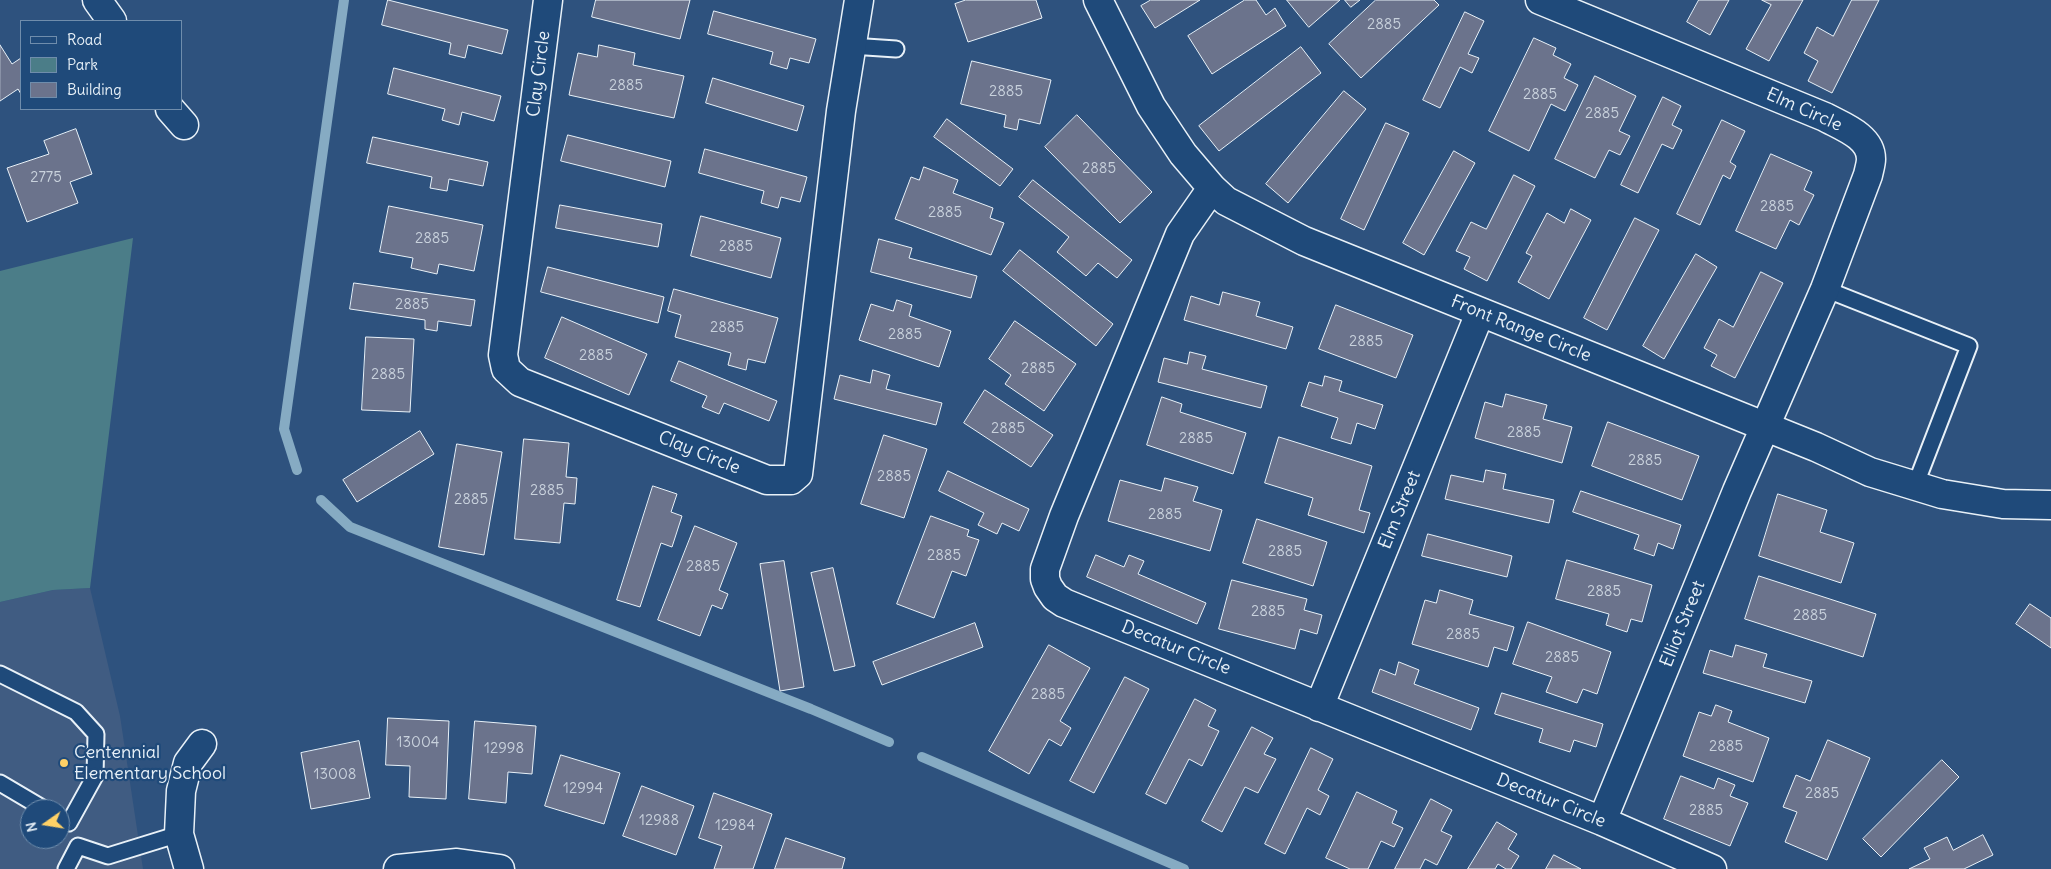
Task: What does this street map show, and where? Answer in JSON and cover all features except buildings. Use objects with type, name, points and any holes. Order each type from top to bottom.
[{"type":"street","points":[[97,0],[111,20]]},
{"type":"street","name":"Clay Circle","points":[[548,0],[503,355],[506,369],[520,382],[767,480],[791,480],[798,474],[840,121],[858,0]]},
{"type":"street","name":"Front Range Circle","points":[[1098,0],[1152,106],[1184,154],[1212,188],[1226,201],[1304,241],[1816,447],[1870,472],[1942,494],[2003,504],[2051,505]]},
{"type":"street","name":"Elm Circle","points":[[1540,0],[1825,117],[1855,133],[1868,146],[1871,157],[1868,175],[1824,289],[1766,427]]},
{"type":"street","name":"Decatur Circle","points":[[1212,188],[1180,234],[1064,516],[1045,569],[1045,579],[1055,597],[1064,603],[1602,821],[1712,869]]},
{"type":"street","name":"Elm Street","points":[[1319,707],[1480,313]]},
{"type":"street","name":"Elliot Street","points":[[1602,821],[1737,491],[1766,427]]},
{"type":"street","points":[[189,869],[179,834],[181,791],[188,763],[202,744]]},
{"type":"street","points":[[406,868],[457,863],[500,869]]},
{"type":"lane","points":[[851,46],[896,49]]},
{"type":"lane","points":[[1824,289],[1970,346],[1915,486]]},
{"type":"lane","points":[[0,674],[76,712],[96,734],[95,776],[70,812]]},
{"type":"lane","points":[[0,783],[27,799]]},
{"type":"lane","points":[[70,832],[78,846],[108,856],[179,834]]},
{"type":"lane","points":[[66,869],[78,846]]},
{"type":"shaded area","name":"Centennial Elementary School","points":[[90,588],[120,716],[143,869],[0,869],[0,602],[53,590]]},
{"type":"green space","points":[[133,238],[90,588],[53,590],[0,602],[0,271]]},
{"type":"waterway","points":[[297,470],[284,429],[344,0]]},
{"type":"waterway","points":[[321,500],[350,527],[811,709],[889,742]]},
{"type":"waterway","points":[[922,757],[1184,869]]},
{"type":"place","name":"Centennial Elementary School","points":[[64,763]]}]
